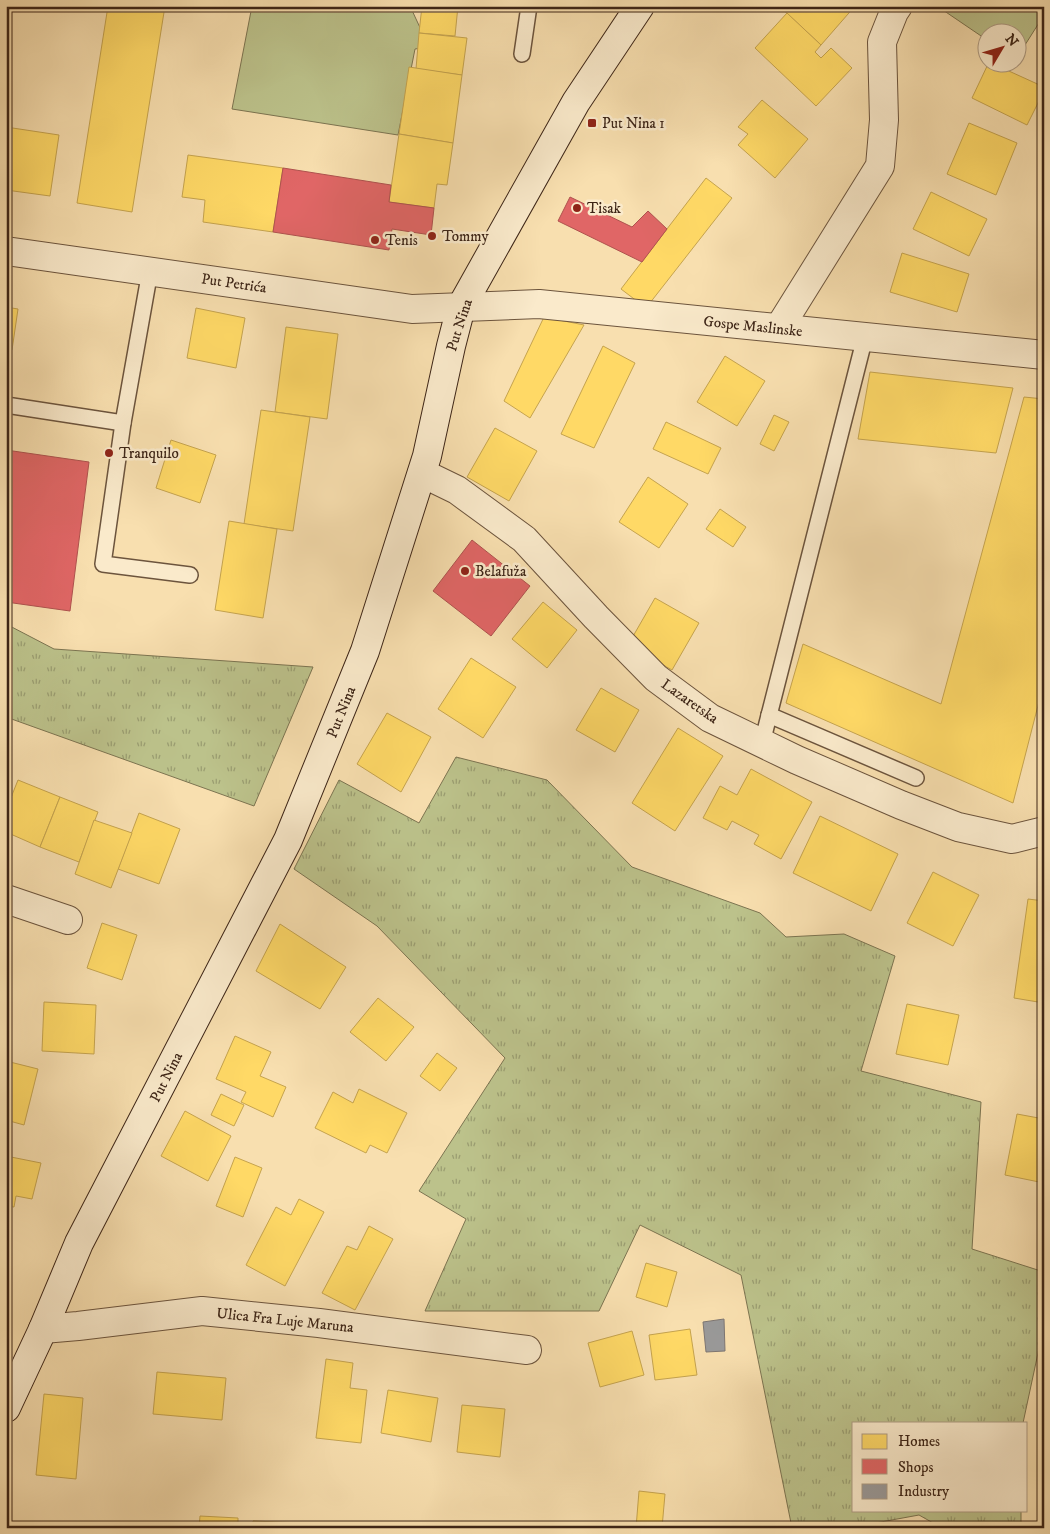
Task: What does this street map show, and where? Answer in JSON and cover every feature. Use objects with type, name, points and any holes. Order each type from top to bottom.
[{"type":"street","name":"Put Nina","points":[[6,1408],[43,1329],[79,1243],[288,840],[365,651],[422,473],[451,346],[462,307],[576,102],[640,6]]},
{"type":"street","points":[[779,328],[880,166],[884,120],[882,42],[898,6]]},
{"type":"street","name":"Put Petrića","points":[[6,250],[412,309],[462,307]]},
{"type":"street","name":"Gospe Maslinske","points":[[462,307],[539,304],[1044,355]]},
{"type":"street","name":"Lazaretska","points":[[422,473],[457,490],[524,539],[596,617],[656,678],[710,718],[901,805],[958,827],[1012,839],[1044,831]]},
{"type":"street","points":[[6,899],[68,920]]},
{"type":"street","name":"Ulica Fra Luje Maruna","points":[[43,1329],[202,1311],[319,1323],[526,1350]]},
{"type":"lane","points":[[522,54],[529,6]]},
{"type":"lane","points":[[150,271],[122,423],[103,564],[190,575]]},
{"type":"lane","points":[[762,743],[865,337]]},
{"type":"lane","points":[[6,405],[122,423]]},
{"type":"lane","points":[[769,715],[916,778]]},
{"type":"green space","points":[[252,6],[410,6],[429,47],[415,49],[398,135],[232,109]]},
{"type":"green space","points":[[937,6],[1044,6],[1044,15],[1028,40],[1028,22],[978,22],[978,34]]},
{"type":"green space","points":[[6,624],[54,649],[313,667],[254,806],[6,717]]},
{"type":"green space","points":[[456,757],[547,780],[632,867],[760,913],[786,937],[844,934],[895,956],[861,1071],[981,1102],[972,1249],[1044,1272],[1044,1325],[1023,1422],[852,1422],[852,1512],[1021,1512],[1021,1528],[942,1528],[919,1515],[848,1528],[792,1528],[741,1275],[640,1225],[599,1311],[425,1311],[466,1219],[419,1191],[505,1058],[377,926],[294,869],[339,780],[419,823]]},
{"type":"building: Homes","points":[[108,6],[165,6],[132,212],[77,203]]},
{"type":"building: Homes","points":[[422,6],[458,6],[455,36],[419,33]]},
{"type":"building: Homes","points":[[779,6],[855,6],[821,45]]},
{"type":"building: Homes","points":[[787,13],[821,45],[815,52],[821,58],[831,48],[852,68],[816,106],[755,48]]},
{"type":"building: Homes","points":[[419,33],[467,38],[462,75],[416,69]]},
{"type":"building: Homes","points":[[409,67],[462,75],[453,143],[399,134]]},
{"type":"building: Homes","points":[[984,72],[1011,72],[1044,87],[1044,91],[1027,125],[972,98]]},
{"type":"building: Homes","points":[[762,100],[808,139],[775,178],[738,145],[748,134],[738,127]]},
{"type":"building: Homes","points":[[969,123],[1017,143],[996,195],[947,174]]},
{"type":"building: Homes","points":[[6,127],[59,135],[50,196],[6,190]]},
{"type":"building: Homes","points":[[399,134],[453,143],[447,185],[437,184],[434,208],[389,202]]},
{"type":"building: Homes","points":[[188,155],[283,168],[273,232],[203,222],[205,200],[182,197]]},
{"type":"building: Homes","points":[[706,178],[732,198],[646,308],[621,289]]},
{"type":"building: Homes","points":[[931,192],[987,219],[969,256],[913,229]]},
{"type":"building: Homes","points":[[902,253],[969,274],[957,312],[890,292]]},
{"type":"building: Homes","points":[[6,307],[18,309],[12,350],[6,349]]},
{"type":"building: Homes","points":[[196,308],[245,318],[236,368],[187,358]]},
{"type":"building: Homes","points":[[544,317],[584,325],[530,418],[504,401]]},
{"type":"building: Homes","points":[[286,327],[338,334],[327,419],[275,412]]},
{"type":"building: Homes","points":[[603,346],[635,363],[594,448],[561,434]]},
{"type":"building: Homes","points":[[725,356],[765,381],[737,426],[697,402]]},
{"type":"building: Homes","points":[[870,372],[1013,388],[996,453],[858,439]]},
{"type":"building: Homes","points":[[1024,397],[1044,399],[1044,682],[1013,803],[786,703],[803,644],[941,704]]},
{"type":"building: Homes","points":[[261,410],[310,417],[293,531],[244,524]]},
{"type":"building: Homes","points":[[774,415],[789,422],[774,451],[760,444]]},
{"type":"building: Homes","points":[[666,422],[721,448],[708,474],[653,449]]},
{"type":"building: Homes","points":[[495,428],[537,451],[509,501],[467,477]]},
{"type":"building: Homes","points":[[171,440],[216,455],[200,503],[156,488]]},
{"type":"building: Homes","points":[[648,477],[688,504],[659,548],[619,522]]},
{"type":"building: Homes","points":[[720,509],[746,527],[733,547],[706,529]]},
{"type":"building: Homes","points":[[229,521],[277,529],[263,618],[215,610]]},
{"type":"building: Homes","points":[[655,598],[699,623],[672,670],[628,645]]},
{"type":"building: Homes","points":[[543,602],[577,630],[547,668],[512,639]]},
{"type":"building: Homes","points":[[471,658],[516,687],[483,738],[438,709]]},
{"type":"building: Homes","points":[[601,688],[639,710],[615,752],[576,730]]},
{"type":"building: Homes","points":[[387,713],[431,737],[401,792],[357,764]]},
{"type":"building: Homes","points":[[678,728],[723,756],[675,831],[632,803]]},
{"type":"building: Homes","points":[[751,769],[812,802],[781,859],[754,844],[759,835],[732,821],[727,830],[703,818],[720,786],[737,795]]},
{"type":"building: Homes","points":[[18,780],[60,797],[40,847],[6,832],[6,810]]},
{"type":"building: Homes","points":[[6,792],[12,795],[6,810]]},
{"type":"building: Homes","points":[[60,797],[98,812],[79,862],[40,847]]},
{"type":"building: Homes","points":[[139,813],[180,829],[159,884],[118,869]]},
{"type":"building: Homes","points":[[820,816],[898,854],[871,911],[793,873]]},
{"type":"building: Homes","points":[[94,820],[132,833],[111,888],[75,874]]},
{"type":"building: Homes","points":[[933,872],[979,895],[953,946],[907,923]]},
{"type":"building: Homes","points":[[1028,899],[1044,901],[1044,1003],[1014,998]]},
{"type":"building: Homes","points":[[102,923],[137,935],[122,980],[87,968]]},
{"type":"building: Homes","points":[[280,924],[346,967],[320,1009],[256,971]]},
{"type":"building: Homes","points":[[378,998],[414,1027],[386,1061],[350,1032]]},
{"type":"building: Homes","points":[[44,1002],[96,1005],[94,1054],[42,1051]]},
{"type":"building: Homes","points":[[6,1003],[11,1003],[11,1039],[6,1039]]},
{"type":"building: Homes","points":[[907,1004],[959,1015],[948,1065],[896,1054]]},
{"type":"building: Homes","points":[[235,1036],[271,1052],[260,1076],[286,1087],[273,1117],[241,1102],[246,1092],[216,1079]]},
{"type":"building: Homes","points":[[437,1053],[457,1068],[440,1091],[420,1076]]},
{"type":"building: Homes","points":[[6,1061],[38,1069],[24,1125],[6,1120]]},
{"type":"building: Homes","points":[[359,1089],[407,1113],[387,1153],[370,1145],[366,1153],[315,1128],[333,1092],[353,1103]]},
{"type":"building: Homes","points":[[221,1094],[244,1105],[234,1126],[211,1115]]},
{"type":"building: Homes","points":[[185,1111],[231,1136],[208,1181],[161,1156]]},
{"type":"building: Homes","points":[[1017,1114],[1044,1119],[1044,1183],[1005,1175]]},
{"type":"building: Homes","points":[[6,1156],[41,1163],[32,1199],[16,1196],[14,1207],[6,1206]]},
{"type":"building: Homes","points":[[235,1157],[262,1168],[243,1217],[216,1206]]},
{"type":"building: Homes","points":[[299,1199],[324,1212],[285,1286],[246,1265],[276,1207],[291,1215]]},
{"type":"building: Homes","points":[[369,1226],[393,1239],[355,1310],[322,1293],[347,1246],[357,1250]]},
{"type":"building: Homes","points":[[646,1263],[677,1272],[667,1307],[636,1297]]},
{"type":"building: Homes","points":[[690,1329],[697,1375],[655,1380],[649,1335]]},
{"type":"building: Homes","points":[[632,1331],[644,1375],[600,1387],[588,1343]]},
{"type":"building: Homes","points":[[326,1359],[353,1363],[350,1388],[367,1390],[361,1443],[316,1438]]},
{"type":"building: Homes","points":[[157,1372],[226,1378],[222,1420],[153,1414]]},
{"type":"building: Homes","points":[[388,1390],[438,1398],[431,1442],[381,1433]]},
{"type":"building: Homes","points":[[44,1394],[83,1398],[76,1479],[36,1475]]},
{"type":"building: Homes","points":[[462,1405],[505,1409],[500,1457],[457,1452]]},
{"type":"building: Homes","points":[[639,1491],[665,1494],[662,1528],[636,1528]]},
{"type":"building: Homes","points":[[200,1516],[238,1518],[238,1528],[199,1528]]},
{"type":"building: Homes","points":[[253,1521],[302,1523],[301,1528],[253,1528]]},
{"type":"building: Homes","points":[[595,1523],[596,1528],[548,1528]]},
{"type":"building: Shops","points":[[283,168],[391,185],[389,202],[434,208],[431,235],[392,229],[389,250],[273,232]]},
{"type":"building: Shops","points":[[570,197],[632,227],[648,211],[667,229],[642,262],[558,221]]},
{"type":"building: Shops","points":[[6,450],[89,462],[70,611],[6,602],[6,535],[11,497],[6,496]]},
{"type":"building: Shops","points":[[472,540],[530,586],[491,636],[433,591]]},
{"type":"building: Industry","points":[[724,1319],[725,1351],[706,1352],[703,1322]]},
{"type":"place","name":"Put Nina 1","points":[[592,123]]},
{"type":"place","name":"Tisak","points":[[577,208]]},
{"type":"place","name":"Tommy","points":[[432,236]]},
{"type":"place","name":"Tenis","points":[[375,240]]},
{"type":"place","name":"Tranquilo","points":[[109,453]]},
{"type":"place","name":"Belafuža","points":[[465,571]]}]
